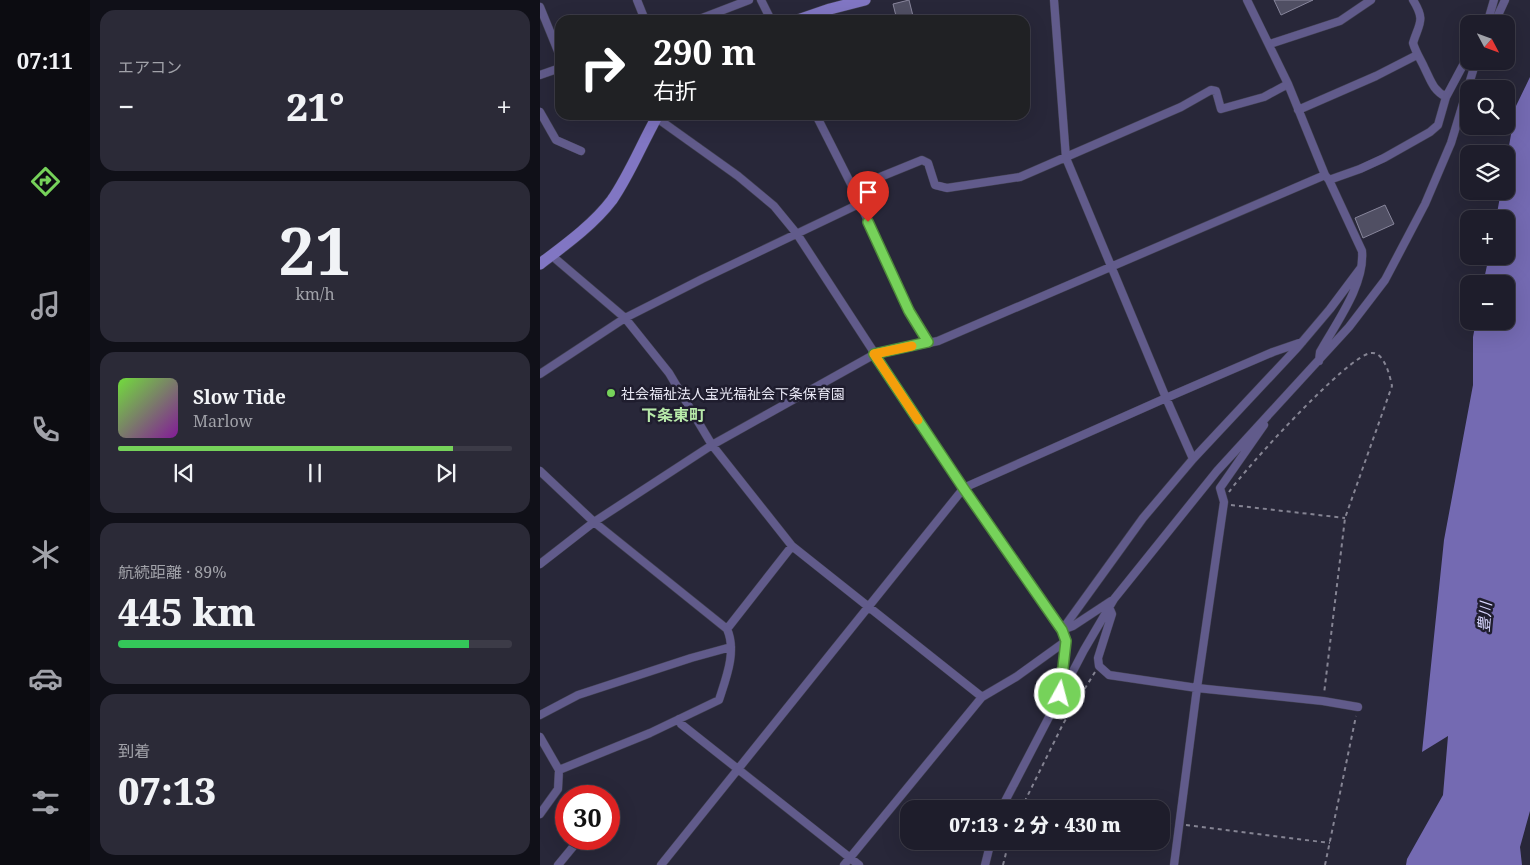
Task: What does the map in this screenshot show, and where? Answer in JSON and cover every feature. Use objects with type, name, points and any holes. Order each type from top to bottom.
[{"type":"street","points":[[637,0],[643,15]]},
{"type":"street","points":[[710,15],[750,0]]},
{"type":"street","points":[[761,0],[768,15]]},
{"type":"street","points":[[813,15],[865,0]]},
{"type":"street","points":[[1054,0],[1066,158],[1193,459]]},
{"type":"street","points":[[1247,0],[1270,44],[1327,177],[1362,251],[1362,266],[1356,287],[1320,352],[1319,361]]},
{"type":"street","points":[[1270,44],[1340,21],[1371,0]]},
{"type":"street","points":[[1413,0],[1420,16],[1421,26],[1413,43],[1417,55],[1432,86],[1446,97]]},
{"type":"street","points":[[1490,15],[1494,0]]},
{"type":"street","points":[[1498,15],[1504,0]]},
{"type":"street","points":[[540,7],[555,44]]},
{"type":"street","points":[[1298,110],[1376,76],[1417,55]]},
{"type":"street","points":[[540,75],[555,70]]},
{"type":"street","points":[[540,564],[594,522],[712,444],[874,354],[938,341],[1327,177],[1360,169],[1384,158],[1430,132],[1438,125],[1446,97],[1460,70]]},
{"type":"street","points":[[1006,800],[1060,694],[1114,599],[1217,471],[1350,328],[1385,280],[1416,221],[1451,143],[1473,70]]},
{"type":"street","points":[[853,188],[922,160],[928,162],[935,185],[948,188],[1020,177],[1181,107],[1211,90],[1216,91],[1222,109],[1264,97],[1288,84]]},
{"type":"street","points":[[540,112],[556,140],[581,151]]},
{"type":"street","points":[[540,264],[580,232],[611,201],[624,180],[654,120]]},
{"type":"street","points":[[661,120],[738,176],[774,206],[797,234],[964,489],[1062,630],[1066,641],[1060,694]]},
{"type":"street","points":[[819,120],[853,188],[909,311],[928,342]]},
{"type":"street","points":[[540,374],[625,318],[859,204]]},
{"type":"street","points":[[551,255],[625,318],[669,373],[712,444],[792,546],[982,697]]},
{"type":"street","points":[[1062,630],[1143,518],[1193,459],[1302,342],[1330,309],[1362,266]]},
{"type":"street","points":[[661,865],[964,489],[1166,398],[1273,352],[1302,342]]},
{"type":"street","points":[[1174,865],[1224,502],[1220,488],[1262,430],[1268,416]]},
{"type":"street","points":[[540,471],[594,522],[727,628],[731,647],[730,664],[719,700],[650,733],[559,770]]},
{"type":"street","points":[[727,628],[792,546]]},
{"type":"street","points":[[1062,630],[1073,626],[1114,599]]},
{"type":"street","points":[[1109,607],[1112,614],[1098,658],[1099,666],[1109,675],[1197,688],[1323,701],[1358,707]]},
{"type":"street","points":[[844,865],[982,697],[1066,641]]},
{"type":"street","points":[[540,715],[578,695],[731,647]]},
{"type":"street","points":[[678,719],[681,724],[859,865]]},
{"type":"street","points":[[540,736],[559,770],[558,789],[540,814]]},
{"type":"street","points":[[558,865],[570,850]]},
{"type":"street","points":[[985,865],[989,850]]},
{"type":"path","points":[[1323,701],[1345,518],[1392,386],[1382,358],[1377,353],[1371,352],[1363,356],[1329,384],[1273,439],[1231,490],[1224,502],[1244,507],[1345,518]]},
{"type":"path","points":[[1025,800],[1063,724],[1099,666]]},
{"type":"path","points":[[1325,865],[1358,707]]},
{"type":"path","points":[[1170,824],[1330,843]]},
{"type":"path","points":[[1003,865],[1007,850]]},
{"type":"water","name":"豊川","points":[[1530,77],[1530,811],[1520,847],[1522,865],[1406,865],[1407,859],[1443,795],[1448,736],[1422,752],[1444,540],[1473,385],[1474,330],[1515,330],[1515,275],[1485,275],[1487,265],[1515,265],[1515,210],[1498,210],[1499,200],[1515,200],[1515,145],[1509,145],[1511,135],[1515,135],[1516,106]]},
{"type":"building","points":[[909,0],[913,15],[896,15],[893,4]]},
{"type":"building","points":[[1274,0],[1313,0],[1281,15]]},
{"type":"building","points":[[1385,205],[1394,224],[1363,238],[1355,218]]},
{"type":"slow traffic","points":[[912,346],[874,354],[918,420]]},
{"type":"place","name":"社会福祉法人宝光福祉会下条保育園","points":[[611,393]]},
{"type":"district","name":"下条東町","points":[[673,415]]},
{"type":"route","points":[[868,222],[909,311],[928,342],[874,354],[964,489],[1062,630],[1066,641],[1060,694]]}]
